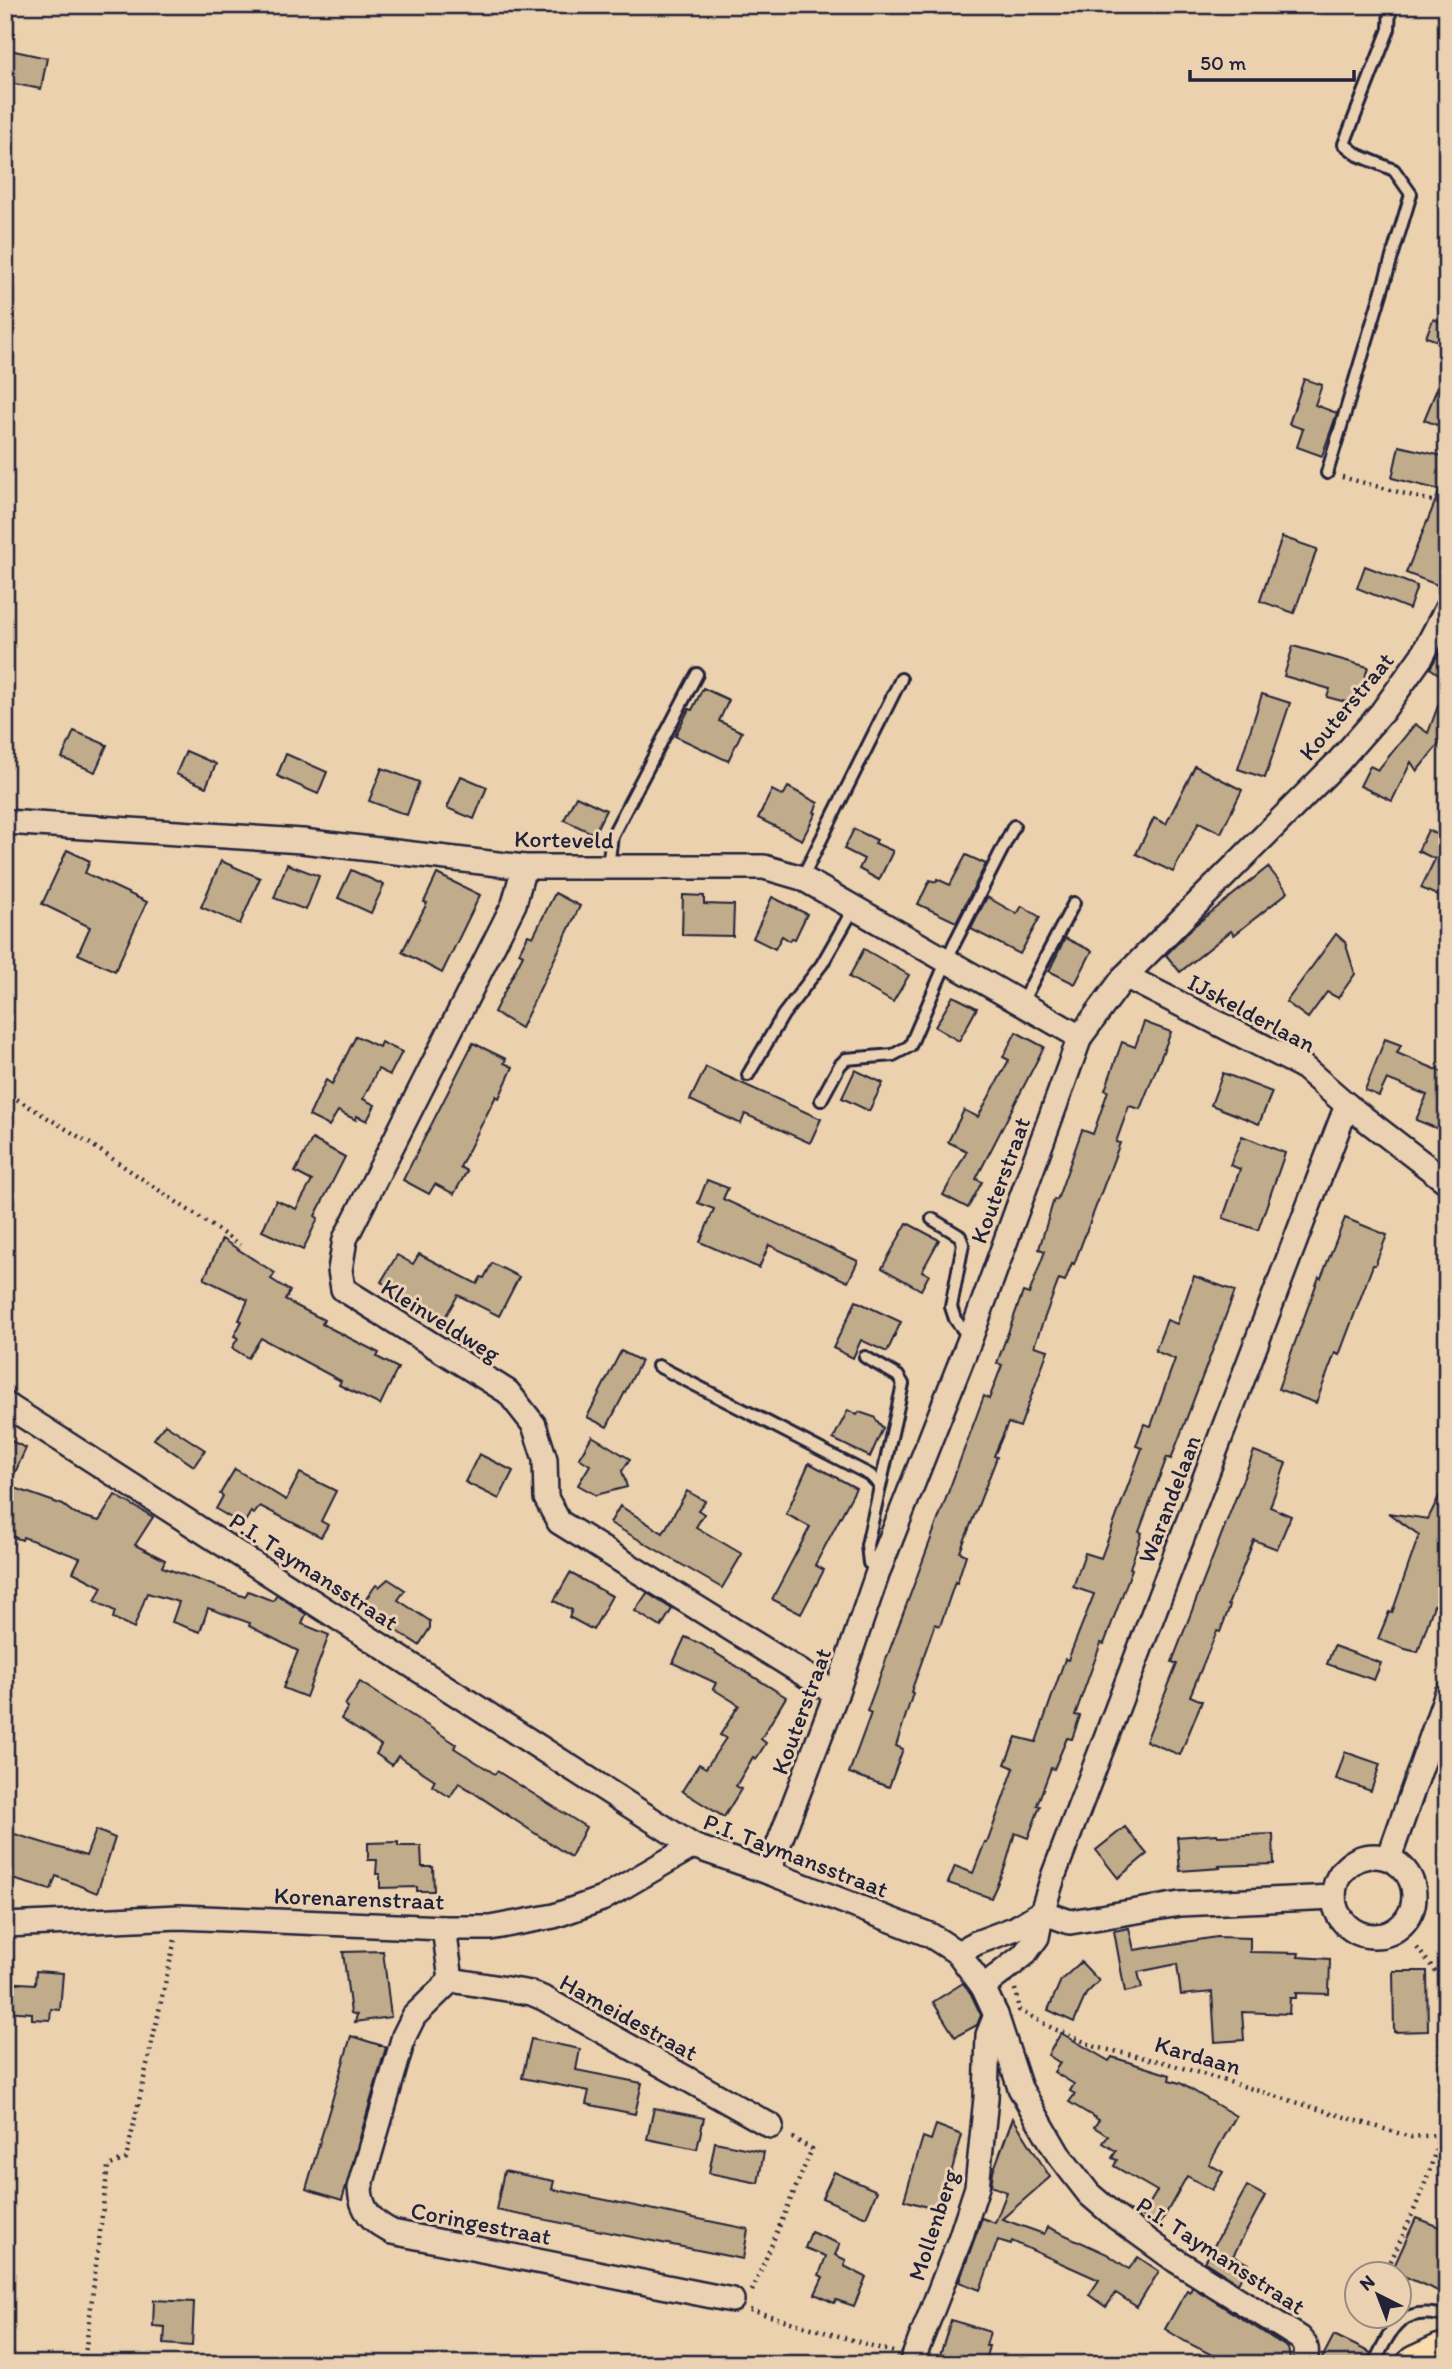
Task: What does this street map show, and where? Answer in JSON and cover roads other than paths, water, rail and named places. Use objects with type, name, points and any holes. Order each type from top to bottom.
[{"type":"main road","points":[[1415,2364],[1447,2352]]},
{"type":"street","name":"Kouterstraat","points":[[768,1872],[836,1694],[879,1569],[970,1339],[1080,1037],[1125,976],[1339,761],[1382,712],[1422,656],[1447,608]]},
{"type":"street","name":"Korteveld","points":[[5,822],[302,841],[524,867],[764,867],[802,878],[1080,1037]]},
{"type":"street","name":"Kleinveldweg","points":[[524,867],[514,904],[345,1239],[340,1270],[342,1290],[508,1392],[534,1424],[545,1459],[546,1498],[559,1522],[836,1694]]},
{"type":"street","name":"IJskelderlaan","points":[[1125,976],[1302,1066],[1347,1105],[1447,1182]]},
{"type":"street","name":"Warandelaan","points":[[983,1987],[1024,1955],[1037,1937],[1042,1912],[1347,1105]]},
{"type":"street","name":"P.I. Taymansstraat","points":[[5,1404],[694,1846],[930,1935],[958,1953],[983,1987],[996,2015],[1020,2088],[1058,2154],[1089,2194],[1175,2260],[1300,2338],[1306,2344],[1305,2364]]},
{"type":"street","points":[[1389,1858],[1447,1693]]},
{"type":"street","name":"Korenarenstraat","points":[[5,1925],[179,1917],[444,1928],[490,1927],[554,1916],[602,1899],[694,1846]]},
{"type":"street","points":[[1376,1855],[1400,1864],[1409,1874],[1415,1900],[1411,1913],[1392,1933],[1366,1936],[1353,1931],[1343,1922],[1336,1910],[1334,1897],[1342,1872],[1351,1863],[1376,1855]]},
{"type":"street","points":[[958,1953],[1016,1928],[1042,1912],[1070,1922],[1180,1904],[1334,1897]]},
{"type":"street","points":[[444,1928],[451,1980]]},
{"type":"street","name":"Hameidestraat","points":[[451,1980],[531,1993],[545,1999],[771,2126]]},
{"type":"street","name":"Coringestraat","points":[[451,1980],[414,2015],[404,2036],[360,2188],[362,2206],[367,2214],[391,2232],[738,2304]]},
{"type":"street","name":"Mollenberg","points":[[912,2361],[960,2239],[977,2187],[986,2098],[988,2035],[996,2015]]},
{"type":"lane","points":[[1327,473],[1411,194],[1394,170],[1358,155],[1344,144],[1389,29],[1390,5]]},
{"type":"lane","points":[[608,866],[612,836],[696,674]]},
{"type":"lane","points":[[802,878],[901,680]]},
{"type":"lane","points":[[821,1100],[846,1059],[893,1055],[910,1046],[947,961],[1014,827]]},
{"type":"lane","points":[[1021,1003],[1074,903]]},
{"type":"lane","points":[[748,1075],[783,1015],[822,964],[854,908]]},
{"type":"lane","points":[[932,1219],[960,1236],[963,1244],[951,1307],[955,1319],[970,1339]]},
{"type":"lane","points":[[864,1357],[898,1376],[904,1384],[867,1545],[869,1563],[879,1569]]},
{"type":"lane","points":[[658,1366],[870,1475],[880,1485]]},
{"type":"lane","points":[[1374,2364],[1398,2322],[1410,2315],[1430,2312],[1447,2317]]}]
